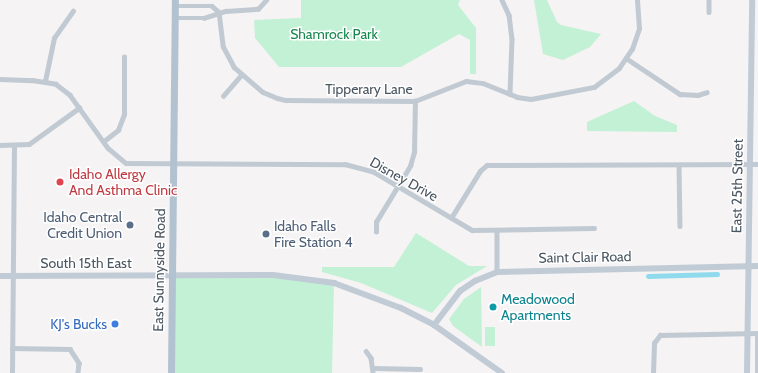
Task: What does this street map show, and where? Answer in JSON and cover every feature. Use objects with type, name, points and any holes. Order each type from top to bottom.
[{"type":"main road","name":"East Sunnyside Road","points":[[171,373],[175,3]]},
{"type":"street","points":[[175,18],[204,18],[215,16],[219,12],[258,9],[266,0]]},
{"type":"street","points":[[502,0],[509,15],[512,39],[510,94]]},
{"type":"street","name":"Tipperary Lane","points":[[219,12],[223,46],[227,57],[241,75],[268,96],[286,100],[415,101],[466,81],[483,83],[510,94],[530,99],[594,87],[619,68],[626,58],[639,29],[637,0]]},
{"type":"street","points":[[709,0],[709,12]]},
{"type":"street","name":"East 25th Street","points":[[747,373],[752,0]]},
{"type":"street","points":[[175,3],[212,6],[219,12]]},
{"type":"street","points":[[0,79],[45,81],[54,38],[73,11]]},
{"type":"street","points":[[104,141],[118,130],[124,114],[124,57]]},
{"type":"street","points":[[626,58],[680,94],[687,96],[707,92]]},
{"type":"street","points":[[223,96],[241,75]]},
{"type":"street","name":"Disney Drive","points":[[45,81],[56,84],[70,95],[108,148],[126,162],[174,164],[341,164],[374,172],[472,230],[497,231],[594,228]]},
{"type":"street","points":[[376,232],[376,222],[410,166],[414,152],[415,101]]},
{"type":"street","points":[[0,146],[29,144],[40,138],[79,108]]},
{"type":"street","points":[[12,373],[14,146]]},
{"type":"street","points":[[679,164],[680,226]]},
{"type":"street","points":[[451,218],[480,171],[487,165],[758,164]]},
{"type":"street","points":[[497,231],[497,272]]},
{"type":"street","name":"Saint Clair Road","points":[[434,325],[444,309],[460,292],[475,281],[497,272],[758,266]]},
{"type":"street","name":"South 15th East","points":[[0,276],[273,275],[334,283],[370,294],[434,325],[502,373]]},
{"type":"street","points":[[653,373],[654,343],[660,335],[758,333]]},
{"type":"street","points":[[758,336],[758,373]]},
{"type":"street","points":[[12,348],[70,349],[78,363],[78,373]]},
{"type":"street","points":[[366,351],[373,370],[420,369]]},
{"type":"green space","name":"Shamrock Park","points":[[301,0],[460,0],[458,5],[476,28],[476,74],[470,74],[470,40],[459,34],[401,67],[279,67],[255,38],[254,20],[301,18]]},
{"type":"green space","points":[[534,0],[547,0],[557,22],[561,25],[601,34],[590,47],[563,60],[543,54]]},
{"type":"green space","points":[[634,101],[655,116],[677,125],[677,132],[587,131],[587,122]]},
{"type":"green space","points":[[416,233],[469,266],[487,266],[456,285],[432,313],[361,283],[322,272],[322,267],[394,267]]},
{"type":"green space","points":[[172,275],[286,275],[334,283],[332,373],[171,373]]},
{"type":"green space","points":[[481,287],[482,347],[453,326],[449,319],[464,299]]},
{"type":"green space","points":[[485,327],[495,327],[495,346],[485,346]]},
{"type":"waterway","points":[[648,276],[717,274]]},
{"type":"place","name":"Idaho Allergy And Asthma Clinic","points":[[60,182]]},
{"type":"place","name":"Idaho Central Credit Union","points":[[130,225]]},
{"type":"place","name":"Idaho Falls Fire Station 4","points":[[266,234]]},
{"type":"place","name":"Meadowood Apartments","points":[[493,307]]},
{"type":"place","name":"KJ's Bucks","points":[[115,324]]}]
